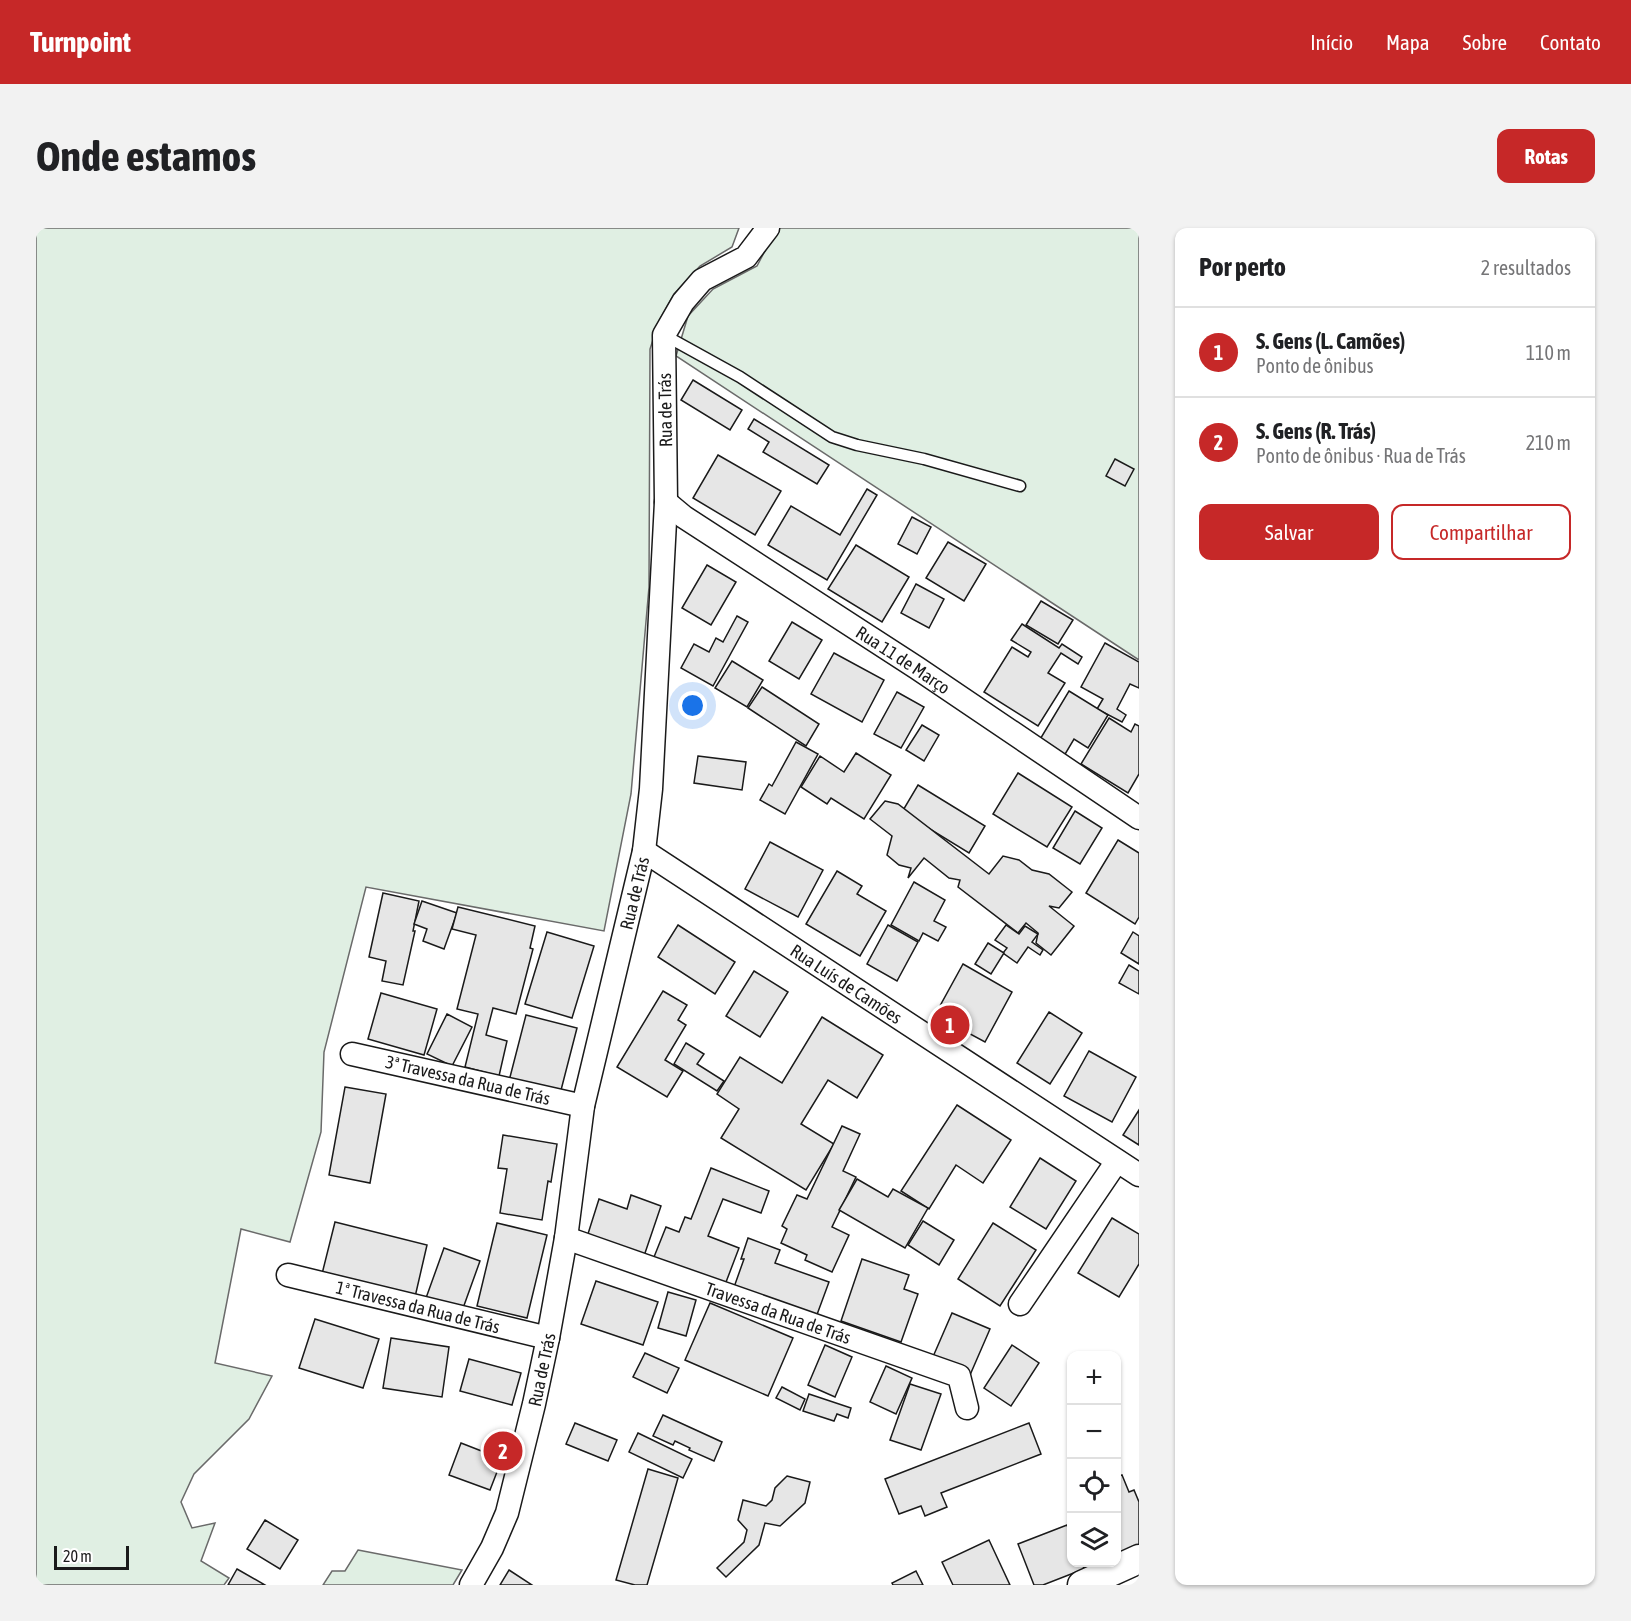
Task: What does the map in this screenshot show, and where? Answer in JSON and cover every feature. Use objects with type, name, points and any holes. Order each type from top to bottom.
[{"type":"street","points":[[664,335],[684,302],[702,280],[746,257],[768,228]]},
{"type":"street","name":"Rua de Trás","points":[[471,1585],[492,1548],[507,1514],[534,1404],[566,1238],[583,1106],[644,851],[651,789],[666,502],[664,335]]},
{"type":"street","name":"Rua 11 de Março","points":[[666,502],[684,517],[917,668],[1139,818]]},
{"type":"street","name":"Rua Luís de Camões","points":[[644,851],[1139,1175]]},
{"type":"street","name":"3ª Travessa da Rua de Trás","points":[[352,1054],[583,1106]]},
{"type":"street","points":[[1020,1304],[1117,1161]]},
{"type":"street","name":"Travessa da Rua de Trás","points":[[566,1238],[959,1376],[967,1408]]},
{"type":"street","name":"1ª Travessa da Rua de Trás","points":[[288,1275],[548,1338]]},
{"type":"street","points":[[1082,1585],[1139,1560]]},
{"type":"lane","points":[[664,335],[740,377],[832,437],[856,445],[924,459],[1020,486]]},
{"type":"green space","points":[[36,228],[739,228],[732,247],[700,266],[674,294],[659,321],[650,349],[649,587],[631,794],[604,931],[366,887],[324,1052],[321,1132],[290,1242],[241,1229],[215,1363],[272,1376],[249,1419],[194,1474],[181,1502],[192,1528],[215,1523],[201,1561],[229,1578],[224,1585],[36,1585]]},
{"type":"green space","points":[[777,228],[1139,228],[1139,660],[676,356],[688,316],[713,289],[757,266]]},
{"type":"green space","points":[[358,1550],[462,1570],[453,1585],[323,1585],[332,1571],[345,1571]]},
{"type":"building","points":[[693,380],[742,410],[730,430],[681,400]]},
{"type":"building","points":[[754,419],[829,465],[817,484],[763,452],[769,442],[748,429]]},
{"type":"building","points":[[718,455],[781,491],[755,535],[693,498]]},
{"type":"building","points":[[1115,459],[1134,469],[1125,486],[1106,476]]},
{"type":"building","points":[[867,489],[877,495],[827,580],[768,545],[791,506],[840,535]]},
{"type":"building","points":[[912,517],[931,527],[917,554],[898,544]]},
{"type":"building","points":[[948,542],[986,564],[964,601],[926,578]]},
{"type":"building","points":[[856,545],[909,577],[882,622],[828,589]]},
{"type":"building","points":[[707,565],[736,582],[711,625],[682,608]]},
{"type":"building","points":[[916,584],[944,599],[929,628],[901,613]]},
{"type":"building","points":[[1041,601],[1073,620],[1058,644],[1026,625]]},
{"type":"building","points":[[737,616],[748,622],[713,686],[681,668],[694,644],[709,652],[716,638],[723,642]]},
{"type":"building","points":[[792,622],[822,640],[799,679],[769,661]]},
{"type":"building","points":[[1022,624],[1059,648],[1062,644],[1082,657],[1078,664],[1061,653],[1048,673],[1065,683],[1038,726],[984,692],[1012,647],[1028,657],[1031,652],[1011,640]]},
{"type":"building","points":[[1105,643],[1139,662],[1139,688],[1130,684],[1117,709],[1126,715],[1122,722],[1097,709],[1103,699],[1081,687]]},
{"type":"building","points":[[834,653],[884,680],[862,722],[811,694]]},
{"type":"building","points":[[732,661],[763,680],[747,707],[715,688]]},
{"type":"building","points":[[762,687],[819,724],[806,746],[748,708]]},
{"type":"building","points":[[1069,691],[1108,715],[1088,748],[1074,739],[1064,756],[1039,741]]},
{"type":"building","points":[[897,692],[924,707],[901,748],[874,734]]},
{"type":"building","points":[[1109,718],[1131,732],[1135,724],[1139,726],[1139,774],[1128,793],[1081,764]]},
{"type":"building","points":[[922,725],[939,735],[924,761],[906,750]]},
{"type":"building","points":[[796,742],[818,754],[785,814],[760,800],[769,784],[772,786]]},
{"type":"building","points":[[856,753],[891,775],[864,819],[831,798],[827,804],[801,787],[820,756],[844,772]]},
{"type":"building","points":[[698,756],[746,762],[742,790],[694,783]]},
{"type":"building","points":[[1018,773],[1072,807],[1047,847],[993,814]]},
{"type":"building","points":[[918,785],[985,826],[969,853],[902,812]]},
{"type":"building","points":[[885,801],[898,804],[989,874],[1003,856],[1019,860],[1032,870],[1049,874],[1072,892],[1059,908],[1049,906],[1074,926],[1051,955],[1036,943],[1038,933],[1026,923],[1018,933],[958,887],[960,880],[949,878],[924,858],[908,878],[911,868],[899,865],[887,855],[892,836],[870,819]]},
{"type":"building","points":[[1075,811],[1102,828],[1080,864],[1053,848]]},
{"type":"building","points":[[1118,840],[1139,853],[1139,917],[1135,924],[1086,893]]},
{"type":"building","points":[[770,842],[823,870],[798,917],[745,889]]},
{"type":"building","points":[[837,871],[862,886],[857,894],[886,911],[860,956],[806,924]]},
{"type":"building","points":[[914,882],[945,900],[934,921],[946,927],[938,941],[923,933],[919,941],[891,925]]},
{"type":"building","points":[[383,893],[419,901],[403,985],[382,981],[386,961],[369,957]]},
{"type":"building","points":[[422,901],[457,913],[444,949],[423,941],[427,929],[414,924]]},
{"type":"building","points":[[458,907],[535,926],[530,948],[533,949],[516,1014],[493,1008],[486,1035],[507,1041],[499,1076],[465,1067],[478,1014],[457,1009],[476,935],[452,929]]},
{"type":"building","points":[[678,925],[735,962],[715,994],[658,957]]},
{"type":"building","points":[[888,925],[918,942],[897,981],[867,964]]},
{"type":"building","points":[[1006,925],[1019,934],[1025,926],[1038,934],[1032,942],[1043,950],[1040,955],[1028,947],[1017,963],[1003,953],[1007,948],[995,940]]},
{"type":"building","points":[[547,932],[594,946],[572,1018],[525,1004]]},
{"type":"building","points":[[1133,932],[1139,936],[1139,964],[1121,953]]},
{"type":"building","points":[[988,943],[1004,953],[991,974],[975,964]]},
{"type":"building","points":[[963,964],[1012,992],[985,1042],[935,1015]]},
{"type":"building","points":[[1129,965],[1139,971],[1139,994],[1119,983]]},
{"type":"building","points":[[754,971],[788,992],[760,1037],[726,1016]]},
{"type":"building","points":[[663,991],[687,1005],[678,1020],[686,1025],[665,1060],[683,1071],[667,1097],[617,1067]]},
{"type":"building","points":[[381,993],[437,1009],[424,1055],[368,1039]]},
{"type":"building","points":[[1049,1012],[1082,1033],[1050,1084],[1017,1063]]},
{"type":"building","points":[[447,1014],[472,1027],[452,1066],[427,1054]]},
{"type":"building","points":[[526,1015],[577,1028],[560,1094],[509,1081]]},
{"type":"building","points":[[822,1017],[883,1055],[857,1098],[828,1080],[801,1124],[834,1144],[806,1190],[721,1138],[739,1109],[717,1094],[740,1057],[782,1083]]},
{"type":"building","points":[[686,1043],[704,1054],[697,1064],[724,1081],[717,1091],[674,1064]]},
{"type":"building","points":[[1089,1051],[1136,1077],[1112,1122],[1064,1096]]},
{"type":"building","points":[[345,1087],[386,1094],[370,1183],[329,1175]]},
{"type":"building","points":[[957,1105],[1011,1140],[983,1183],[956,1165],[929,1209],[901,1191]]},
{"type":"building","points":[[1139,1110],[1139,1145],[1123,1135]]},
{"type":"building","points":[[842,1126],[860,1134],[843,1171],[856,1177],[832,1227],[849,1235],[832,1272],[805,1260],[807,1255],[781,1243],[787,1229],[782,1226],[797,1195],[807,1199]]},
{"type":"building","points":[[503,1135],[557,1144],[542,1220],[500,1213],[507,1169],[498,1168]]},
{"type":"building","points":[[1040,1158],[1076,1181],[1046,1229],[1010,1207]]},
{"type":"building","points":[[711,1168],[769,1191],[761,1213],[723,1199],[708,1236],[739,1248],[723,1290],[652,1262],[666,1227],[679,1232],[685,1217],[691,1219]]},
{"type":"building","points":[[857,1179],[888,1197],[893,1189],[928,1208],[905,1248],[839,1210]]},
{"type":"building","points":[[631,1195],[661,1206],[644,1256],[587,1237],[599,1199],[627,1209]]},
{"type":"building","points":[[1112,1218],[1139,1234],[1139,1264],[1119,1297],[1078,1273]]},
{"type":"building","points":[[923,1221],[954,1240],[939,1265],[908,1245]]},
{"type":"building","points":[[335,1222],[427,1245],[415,1297],[322,1274]]},
{"type":"building","points":[[497,1223],[547,1235],[527,1318],[477,1306]]},
{"type":"building","points":[[993,1223],[1036,1250],[1000,1306],[958,1279]]},
{"type":"building","points":[[748,1238],[780,1250],[775,1263],[829,1282],[815,1320],[733,1290],[744,1259],[741,1259]]},
{"type":"building","points":[[444,1248],[480,1261],[462,1311],[426,1298]]},
{"type":"building","points":[[862,1259],[909,1275],[904,1289],[918,1294],[901,1342],[841,1321]]},
{"type":"building","points":[[596,1281],[658,1302],[643,1345],[581,1324]]},
{"type":"building","points":[[668,1292],[696,1300],[686,1336],[658,1328]]},
{"type":"building","points":[[710,1303],[793,1338],[768,1396],[685,1360]]},
{"type":"building","points":[[952,1313],[990,1329],[970,1375],[932,1359]]},
{"type":"building","points":[[315,1319],[379,1339],[363,1388],[299,1368]]},
{"type":"building","points":[[391,1338],[449,1347],[442,1397],[383,1388]]},
{"type":"building","points":[[825,1345],[852,1357],[835,1397],[808,1385]]},
{"type":"building","points":[[1012,1345],[1039,1363],[1011,1406],[984,1388]]},
{"type":"building","points":[[645,1353],[679,1368],[667,1393],[633,1377]]},
{"type":"building","points":[[469,1359],[521,1373],[512,1405],[460,1391]]},
{"type":"building","points":[[886,1366],[912,1378],[896,1414],[870,1402]]},
{"type":"building","points":[[910,1384],[941,1394],[921,1450],[890,1440]]},
{"type":"building","points":[[782,1387],[805,1399],[800,1410],[776,1398]]},
{"type":"building","points":[[809,1394],[851,1408],[848,1418],[837,1414],[834,1421],[803,1411]]},
{"type":"building","points":[[663,1415],[722,1442],[714,1461],[675,1441],[673,1445],[653,1436]]},
{"type":"building","points":[[575,1423],[617,1440],[608,1461],[566,1444]]},
{"type":"building","points":[[1029,1423],[1041,1454],[941,1493],[947,1507],[925,1516],[921,1506],[899,1514],[885,1479]]},
{"type":"building","points":[[638,1433],[692,1459],[683,1478],[629,1452]]},
{"type":"building","points":[[461,1443],[502,1459],[490,1490],[449,1475]]},
{"type":"building","points":[[648,1469],[678,1478],[647,1585],[635,1585],[616,1580]]},
{"type":"building","points":[[1121,1475],[1129,1492],[1134,1490],[1139,1502],[1139,1545],[1121,1552],[1121,1513]]},
{"type":"building","points":[[787,1476],[810,1482],[805,1503],[780,1526],[765,1523],[759,1545],[726,1577],[717,1568],[744,1542],[747,1530],[738,1520],[743,1500],[766,1506],[772,1500],[775,1488]]},
{"type":"building","points":[[265,1520],[298,1540],[280,1569],[247,1549]]},
{"type":"building","points":[[1067,1525],[1067,1567],[1083,1567],[1084,1569],[1043,1585],[1034,1585],[1018,1544]]},
{"type":"building","points":[[989,1540],[1010,1585],[953,1585],[942,1562]]},
{"type":"building","points":[[237,1569],[265,1585],[228,1585]]},
{"type":"building","points":[[509,1570],[532,1585],[500,1585]]},
{"type":"building","points":[[916,1571],[923,1585],[893,1585],[892,1583]]},
{"type":"place","name":"S. Gens (L. Camões)","points":[[950,1025]]},
{"type":"place","name":"S. Gens (R. Trás)","points":[[503,1451]]}]
